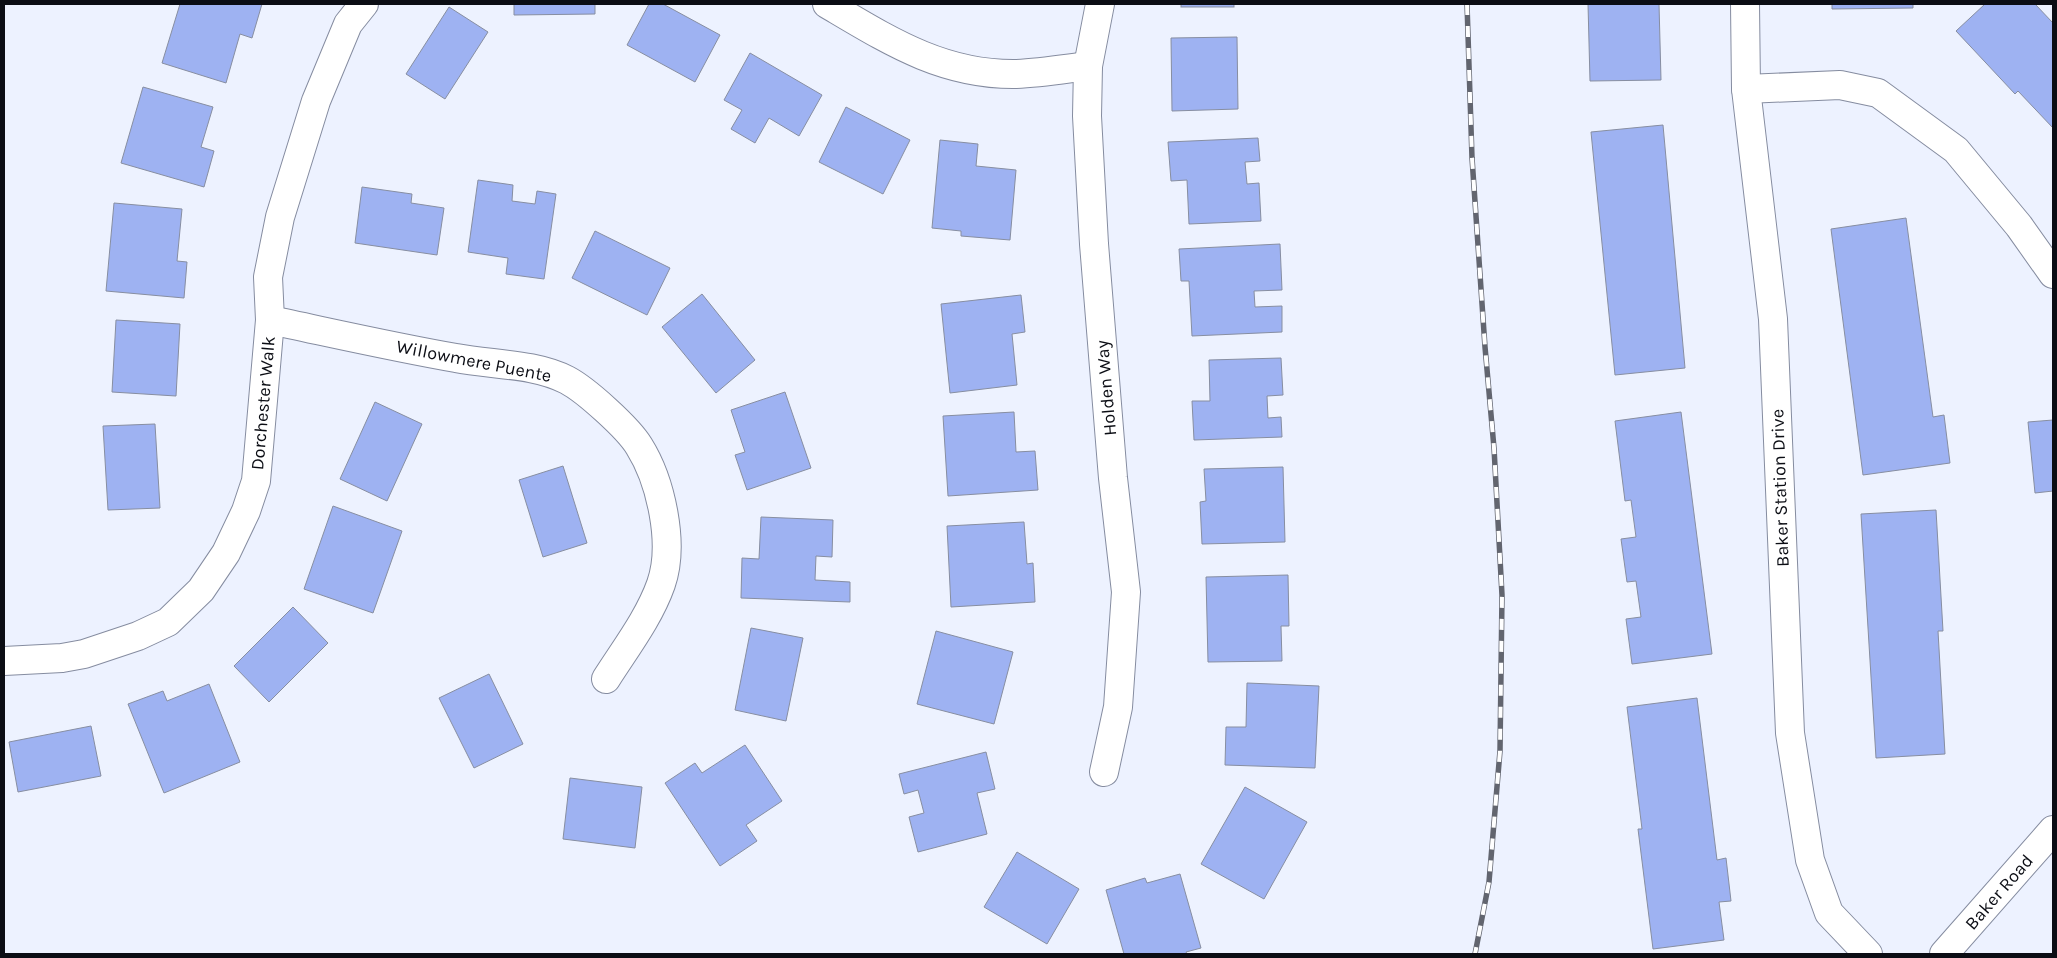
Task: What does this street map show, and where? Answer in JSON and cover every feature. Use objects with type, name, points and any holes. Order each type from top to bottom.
[{"type":"street","name":"Dorchester Walk","points":[[4,661],[62,658],[84,654],[138,636],[168,622],[201,590],[226,553],[246,511],[256,481],[270,320],[268,277],[280,217],[316,102],[348,24],[364,4]]},
{"type":"street","points":[[827,4],[905,49],[940,63],[979,72],[1017,74],[1088,66]]},
{"type":"street","name":"Holden Way","points":[[1100,4],[1088,66],[1087,116],[1094,244],[1113,478],[1126,592],[1118,707],[1104,772]]},
{"type":"street","name":"Baker Station Drive","points":[[1745,4],[1746,89],[1773,319],[1790,733],[1810,860],[1829,913],[1868,954]]},
{"type":"street","points":[[1746,89],[1840,85],[1878,93],[1956,150],[2018,226],[2053,274]]},
{"type":"street","name":"Willowmere Puente","points":[[270,320],[457,358],[532,369],[566,379],[592,396],[638,444],[653,471],[662,505],[667,561],[661,584],[650,609],[606,680]]},
{"type":"street","name":"Baker Road","points":[[1944,954],[2053,830]]},
{"type":"building","points":[[180,4],[262,4],[252,38],[240,34],[226,83],[162,63]]},
{"type":"building","points":[[514,4],[595,4],[595,14],[514,15]]},
{"type":"building","points":[[649,4],[663,4],[720,35],[695,82],[627,45]]},
{"type":"building","points":[[1181,4],[1234,4],[1234,7],[1181,7]]},
{"type":"building","points":[[1588,4],[1659,4],[1661,80],[1590,81]]},
{"type":"building","points":[[1832,4],[1913,4],[1913,8],[1832,9]]},
{"type":"building","points":[[1985,4],[2035,4],[2053,23],[2053,128],[2018,91],[2015,94],[1956,31]]},
{"type":"building","points":[[449,7],[488,32],[445,99],[406,74]]},
{"type":"building","points":[[1237,37],[1238,109],[1172,111],[1171,38]]},
{"type":"building","points":[[750,53],[822,95],[799,136],[769,118],[755,143],[731,129],[742,110],[724,100]]},
{"type":"building","points":[[143,87],[213,107],[201,147],[214,151],[204,187],[121,163]]},
{"type":"building","points":[[846,107],[910,140],[883,194],[819,162]]},
{"type":"building","points":[[1663,125],[1685,368],[1615,375],[1591,132]]},
{"type":"building","points":[[1258,138],[1260,161],[1245,162],[1247,184],[1259,183],[1261,221],[1189,224],[1187,180],[1171,181],[1168,142]]},
{"type":"building","points":[[940,140],[978,144],[976,166],[1016,170],[1010,240],[961,236],[961,231],[932,228]]},
{"type":"building","points":[[478,180],[513,185],[512,201],[535,204],[537,191],[556,194],[544,279],[506,274],[508,258],[468,252]]},
{"type":"building","points":[[362,187],[412,194],[411,203],[444,208],[437,255],[355,243]]},
{"type":"building","points":[[114,203],[182,209],[177,261],[187,262],[184,298],[106,291]]},
{"type":"building","points":[[1906,218],[1933,417],[1944,415],[1950,463],[1863,475],[1831,229]]},
{"type":"building","points":[[595,231],[670,268],[647,315],[572,278]]},
{"type":"building","points":[[1280,244],[1282,290],[1254,291],[1255,307],[1282,306],[1282,332],[1192,336],[1189,281],[1181,281],[1179,249]]},
{"type":"building","points":[[702,294],[755,360],[716,393],[662,327]]},
{"type":"building","points":[[1021,295],[1025,332],[1012,334],[1017,385],[950,393],[941,304]]},
{"type":"building","points":[[116,320],[180,324],[176,396],[112,392]]},
{"type":"building","points":[[1281,358],[1283,395],[1267,396],[1268,418],[1281,417],[1282,437],[1194,440],[1192,401],[1210,401],[1209,360]]},
{"type":"building","points":[[785,392],[811,468],[747,490],[735,455],[745,452],[731,410]]},
{"type":"building","points":[[375,402],[422,424],[387,501],[340,479]]},
{"type":"building","points":[[1014,412],[1016,452],[1035,451],[1038,490],[948,496],[943,416]]},
{"type":"building","points":[[1681,412],[1712,654],[1632,664],[1626,619],[1641,617],[1636,581],[1627,582],[1621,539],[1636,537],[1631,500],[1625,501],[1615,421]]},
{"type":"building","points":[[2053,420],[2053,491],[2035,493],[2028,422]]},
{"type":"building","points":[[155,424],[160,508],[108,510],[103,426]]},
{"type":"building","points":[[563,466],[587,543],[543,557],[519,480]]},
{"type":"building","points":[[1283,467],[1285,542],[1202,544],[1200,502],[1206,501],[1204,469]]},
{"type":"building","points":[[333,506],[402,531],[373,613],[304,589]]},
{"type":"building","points":[[1936,510],[1943,631],[1938,631],[1945,754],[1876,758],[1861,514]]},
{"type":"building","points":[[761,517],[833,520],[832,557],[816,556],[815,580],[850,582],[850,602],[741,598],[742,558],[759,559]]},
{"type":"building","points":[[1024,522],[1027,564],[1033,563],[1035,602],[951,607],[947,526]]},
{"type":"building","points":[[1288,575],[1289,626],[1281,626],[1282,661],[1208,662],[1206,577]]},
{"type":"building","points":[[293,607],[328,643],[269,702],[234,666]]},
{"type":"building","points":[[751,628],[803,638],[786,721],[735,710]]},
{"type":"building","points":[[936,631],[1013,652],[994,724],[917,704]]},
{"type":"building","points":[[489,674],[523,744],[474,768],[439,698]]},
{"type":"building","points":[[1247,683],[1319,686],[1315,768],[1225,765],[1226,727],[1246,727]]},
{"type":"building","points":[[209,684],[240,762],[164,793],[128,704],[163,691],[167,701]]},
{"type":"building","points":[[1697,698],[1717,860],[1726,858],[1731,901],[1719,902],[1724,940],[1653,949],[1638,829],[1642,829],[1627,707]]},
{"type":"building","points":[[91,726],[101,776],[18,792],[9,742]]},
{"type":"building","points":[[745,745],[782,801],[746,825],[757,841],[720,866],[665,783],[695,763],[702,773]]},
{"type":"building","points":[[986,752],[995,789],[977,793],[987,834],[918,852],[909,817],[924,813],[918,790],[904,794],[899,774]]},
{"type":"building","points":[[570,778],[642,787],[635,848],[563,839]]},
{"type":"building","points":[[1245,787],[1307,822],[1264,899],[1201,864]]},
{"type":"building","points":[[1017,852],[1079,889],[1047,944],[984,907]]},
{"type":"building","points":[[1180,874],[1201,948],[1186,952],[1187,954],[1124,954],[1106,890],[1145,878],[1147,883]]},
{"type":"railway","points":[[1467,4],[1472,158],[1494,448],[1502,595],[1500,751],[1489,882],[1475,954]]}]
